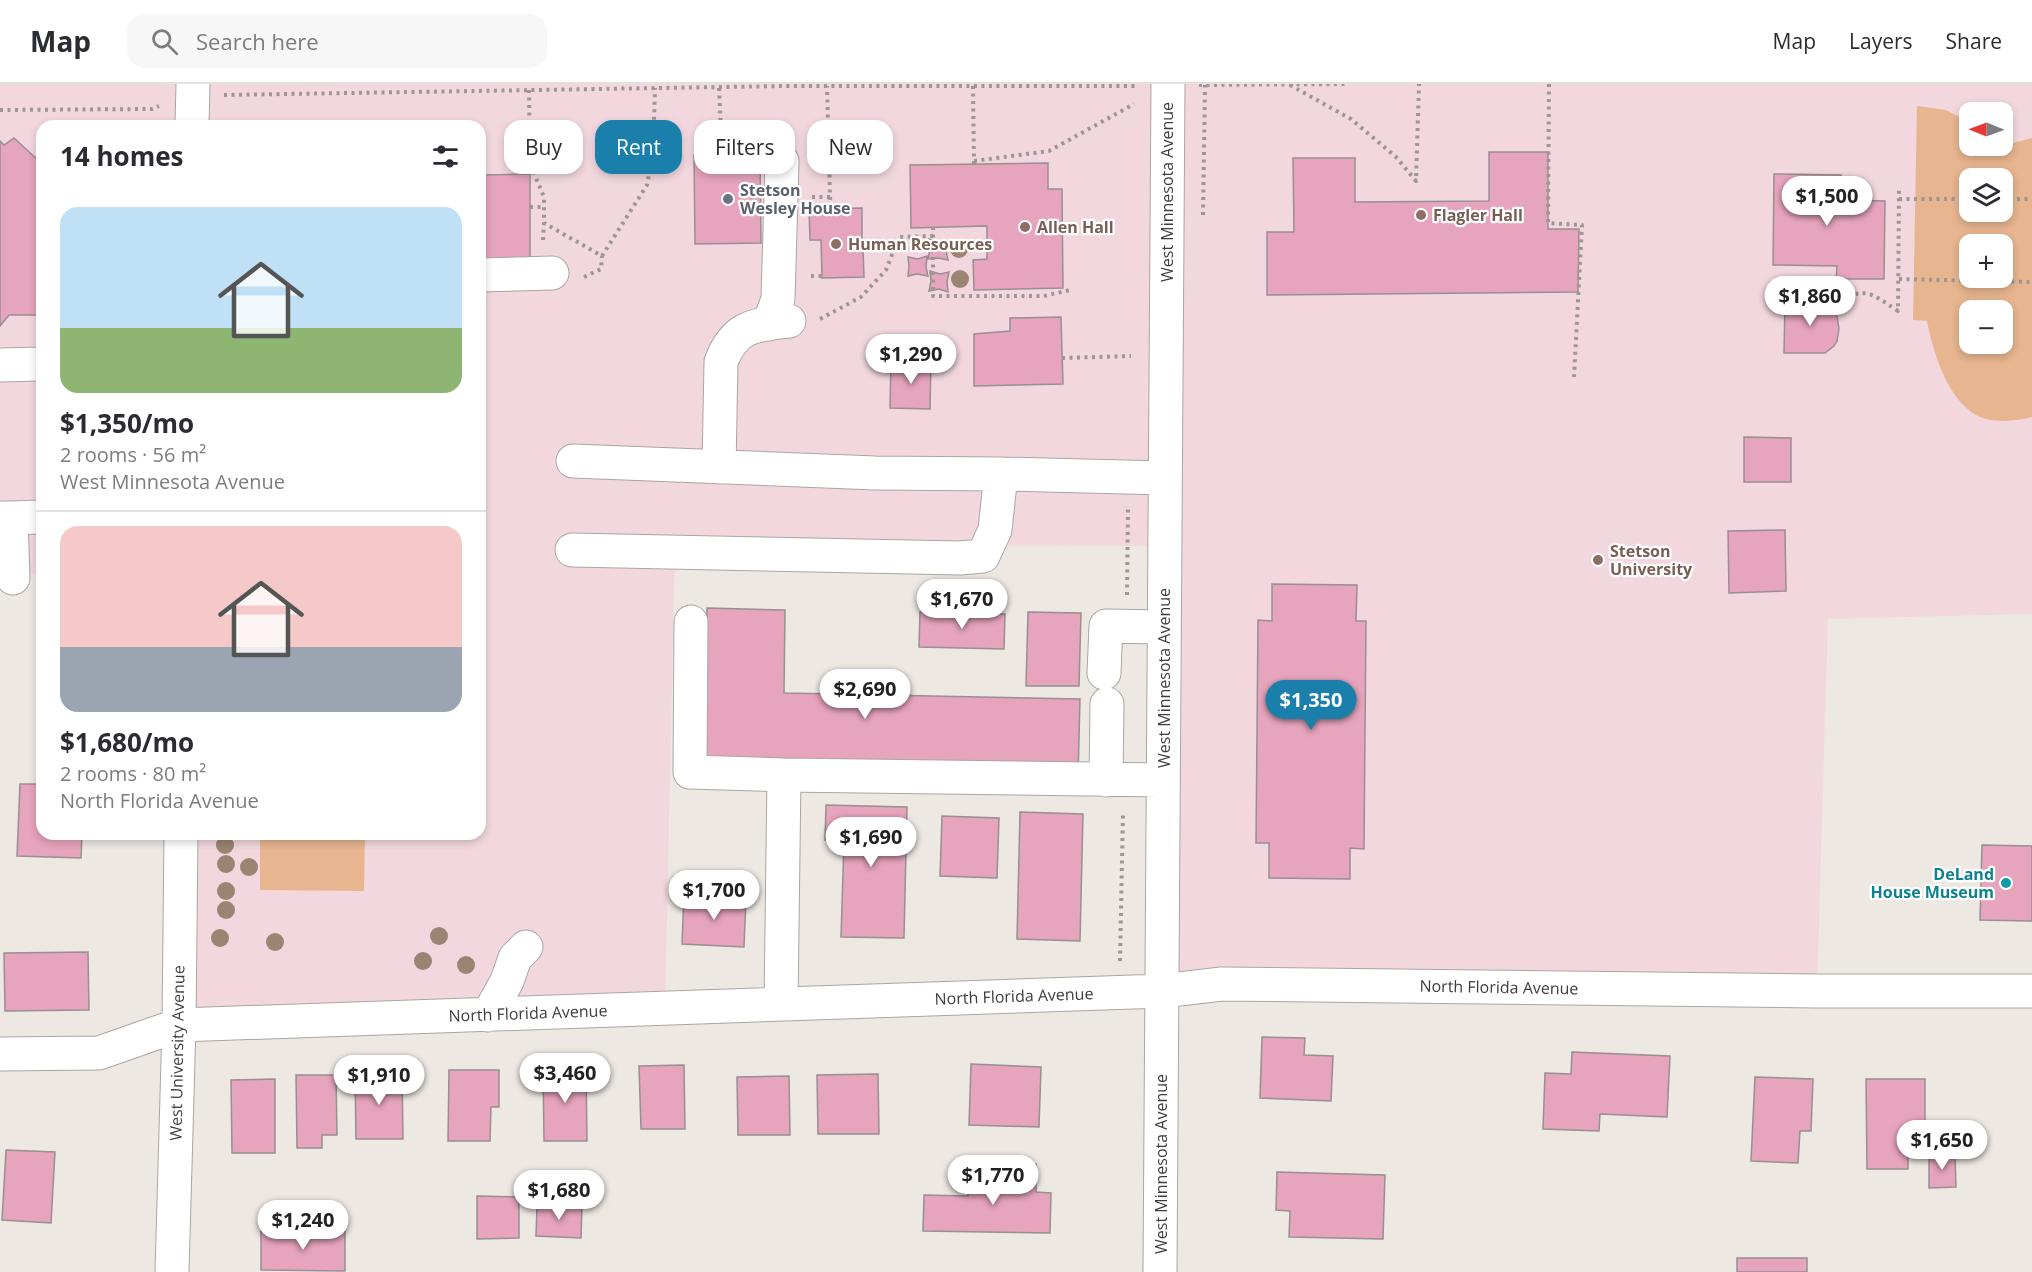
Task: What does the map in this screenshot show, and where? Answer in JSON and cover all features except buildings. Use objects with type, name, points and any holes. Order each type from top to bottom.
[{"type":"street","name":"West Minnesota Avenue","points":[[1160,1272],[1168,85]]},
{"type":"street","points":[[719,467],[721,362],[727,346],[749,327],[790,321],[778,299],[782,174]]},
{"type":"street","points":[[486,275],[552,273]]},
{"type":"street","points":[[0,365],[36,364]]},
{"type":"street","points":[[573,461],[875,473],[1165,478]]},
{"type":"street","points":[[572,550],[948,558],[983,556],[994,530],[1001,474]]},
{"type":"street","points":[[18,518],[18,578]]},
{"type":"street","points":[[691,622],[690,772],[1163,780]]},
{"type":"street","points":[[1114,780],[1106,689],[1106,626],[1164,627]]},
{"type":"street","points":[[781,1004],[784,775]]},
{"type":"street","name":"West University Avenue","points":[[172,1272],[179,1025],[180,840]]},
{"type":"street","points":[[488,1015],[507,981],[515,958],[526,947]]},
{"type":"street","name":"North Florida Avenue","points":[[0,1054],[99,1053],[179,1025],[1162,991],[1222,984],[1817,991],[2032,991]]},
{"type":"path","points":[[1288,84],[1351,119],[1396,157],[1416,182],[1419,84]]},
{"type":"path","points":[[0,110],[152,109],[193,102],[529,90],[827,86],[1349,84]]},
{"type":"path","points":[[1549,84],[1548,223],[1582,225],[1574,377]]},
{"type":"path","points":[[827,86],[831,209]]},
{"type":"path","points":[[973,86],[974,163],[1049,151],[1136,104]]},
{"type":"path","points":[[1135,86],[1135,115]]},
{"type":"path","points":[[544,223],[602,256],[647,185],[653,153],[655,88]]},
{"type":"path","points":[[719,88],[720,120]]},
{"type":"path","points":[[529,90],[530,164],[544,197],[544,240],[542,240]]},
{"type":"path","points":[[1834,302],[1855,292],[1870,292],[1898,311],[1899,190]]},
{"type":"path","points":[[806,197],[830,197]]},
{"type":"path","points":[[1899,199],[1959,199]]},
{"type":"path","points":[[2013,199],[2032,199]]},
{"type":"path","points":[[530,207],[544,207]]},
{"type":"path","points":[[933,227],[933,296],[1044,296],[1070,290]]},
{"type":"path","points":[[790,321],[817,321],[861,297],[886,270],[899,237],[933,236]]},
{"type":"path","points":[[807,276],[822,276]]},
{"type":"path","points":[[1899,279],[2032,282]]},
{"type":"path","points":[[1131,345],[1131,367]]},
{"type":"path","points":[[1062,358],[1131,356]]},
{"type":"path","points":[[1126,627],[1129,477]]},
{"type":"path","points":[[1114,780],[1120,962]]},
{"type":"shaded area","name":"Stetson University","points":[[0,84],[2032,84],[2032,614],[1828,619],[1817,991],[1162,991],[1164,546],[675,545],[665,1008],[179,1025],[181,840],[486,840],[486,120],[36,120],[36,574],[0,574]]},
{"type":"shaded area","points":[[1917,106],[1946,110],[1959,117],[1959,156],[2013,156],[2013,143],[2032,138],[2032,417],[1989,420],[1976,415],[1966,407],[1949,386],[1937,360],[1927,321],[1913,320]]},
{"type":"shaded area","points":[[260,840],[365,840],[364,891],[260,890]]},
{"type":"place","name":"Stetson Wesley House","points":[[728,199]]},
{"type":"place","name":"Flagler Hall","points":[[1421,215]]},
{"type":"place","name":"Allen Hall","points":[[1025,227]]},
{"type":"place","name":"Human Resources","points":[[836,244]]},
{"type":"place","name":"Stetson University","points":[[1598,560]]},
{"type":"place","name":"DeLand House Museum","points":[[2006,883]]}]
